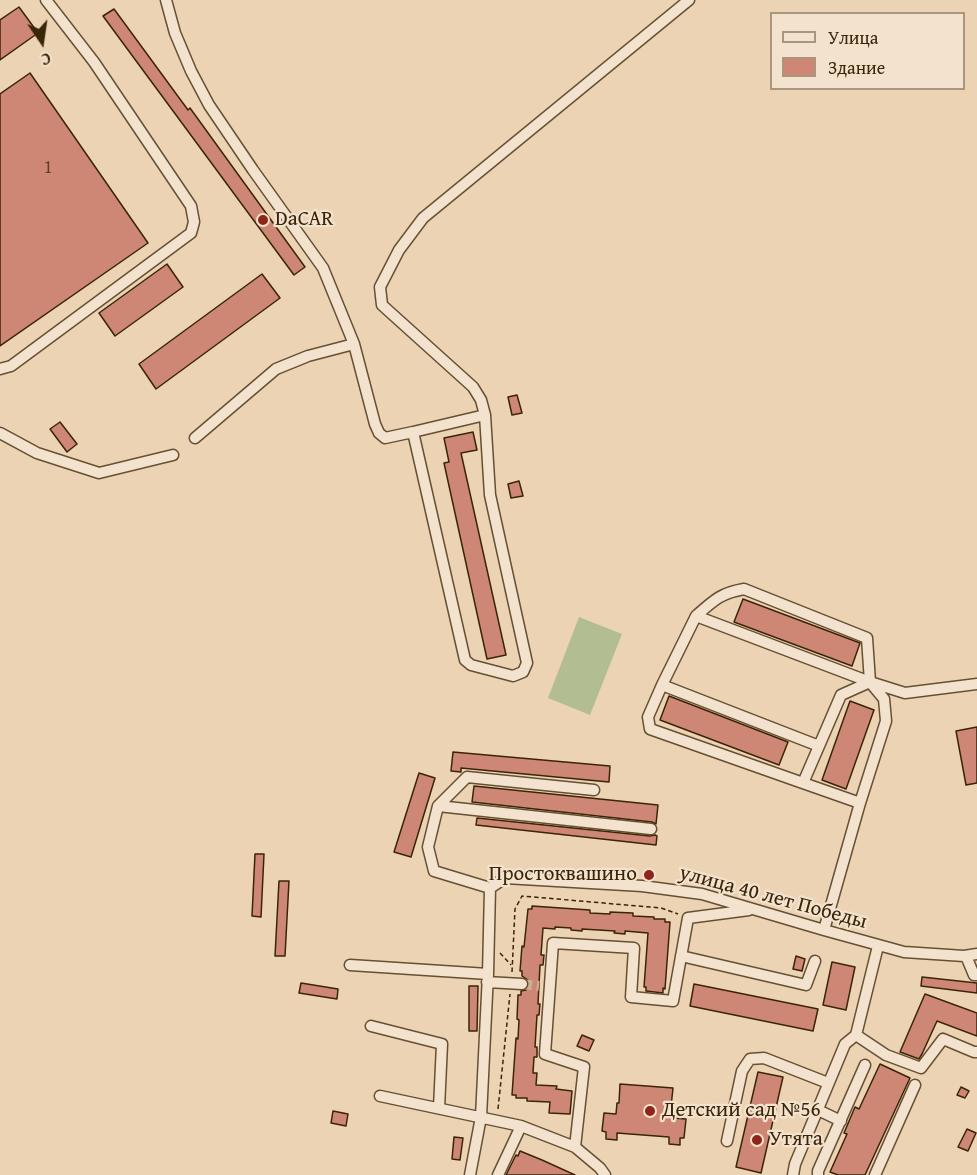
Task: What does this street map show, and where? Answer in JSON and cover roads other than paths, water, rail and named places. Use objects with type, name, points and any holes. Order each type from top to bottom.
[{"type":"street","points":[[0,369],[11,366],[191,233],[194,222],[191,206],[94,62],[46,0]]},
{"type":"street","points":[[166,0],[175,33],[205,97],[253,170],[323,268],[354,344],[379,433],[385,438],[485,415]]},
{"type":"street","points":[[414,432],[465,660],[471,664],[513,676],[523,672],[527,663],[490,495],[485,415],[481,400],[473,387],[382,305],[380,287],[399,250],[423,218],[689,0]]},
{"type":"street","points":[[195,438],[276,369],[309,356],[354,344]]},
{"type":"street","points":[[0,433],[37,453],[99,473],[173,456]]},
{"type":"street","points":[[824,930],[885,721],[884,699],[870,682],[867,638],[744,589],[729,592],[713,600],[696,616],[662,684],[648,717],[650,729],[860,803]]},
{"type":"street","points":[[696,616],[905,693],[977,684]]},
{"type":"street","points":[[803,783],[841,695],[870,682]]},
{"type":"street","points":[[662,684],[819,746]]},
{"type":"street","points":[[470,1175],[481,1117],[490,888],[434,871],[428,847],[438,806],[467,777],[594,790]]},
{"type":"street","points":[[438,806],[651,829]]},
{"type":"street","name":"улица 40 лет Победы","points":[[490,888],[505,878],[642,886],[702,894],[904,952],[972,955]]},
{"type":"street","points":[[575,1147],[584,1067],[545,1054],[553,943],[634,948],[631,997],[673,1001],[688,918],[756,910]]},
{"type":"street","points":[[793,1175],[795,1164],[845,1044],[856,1035],[878,946]]},
{"type":"street","points":[[972,955],[974,975],[977,975]]},
{"type":"street","points":[[681,956],[806,985],[815,961]]},
{"type":"street","points":[[350,964],[488,978],[522,984]]},
{"type":"street","points":[[539,986],[551,986]]},
{"type":"street","points":[[371,1026],[442,1044],[439,1108]]},
{"type":"street","points":[[856,1035],[886,1055],[921,1068],[943,1040],[977,1052]]},
{"type":"street","points":[[727,1142],[742,1071],[750,1059],[764,1059],[828,1083]]},
{"type":"street","points":[[818,1175],[865,1065]]},
{"type":"street","points":[[875,1175],[915,1085]]},
{"type":"street","points":[[380,1096],[521,1126],[575,1147],[600,1172]]},
{"type":"street","points":[[818,1110],[841,1121]]},
{"type":"street","points":[[498,1175],[521,1126]]},
{"type":"tunnel","points":[[522,984],[539,986]]},
{"type":"place","name":"DaCAR","points":[[263,220]]},
{"type":"place","name":"Простоквашино","points":[[649,875]]},
{"type":"place","name":"Детский сад №56","points":[[650,1111]]},
{"type":"place","name":"Утята","points":[[757,1140]]}]
